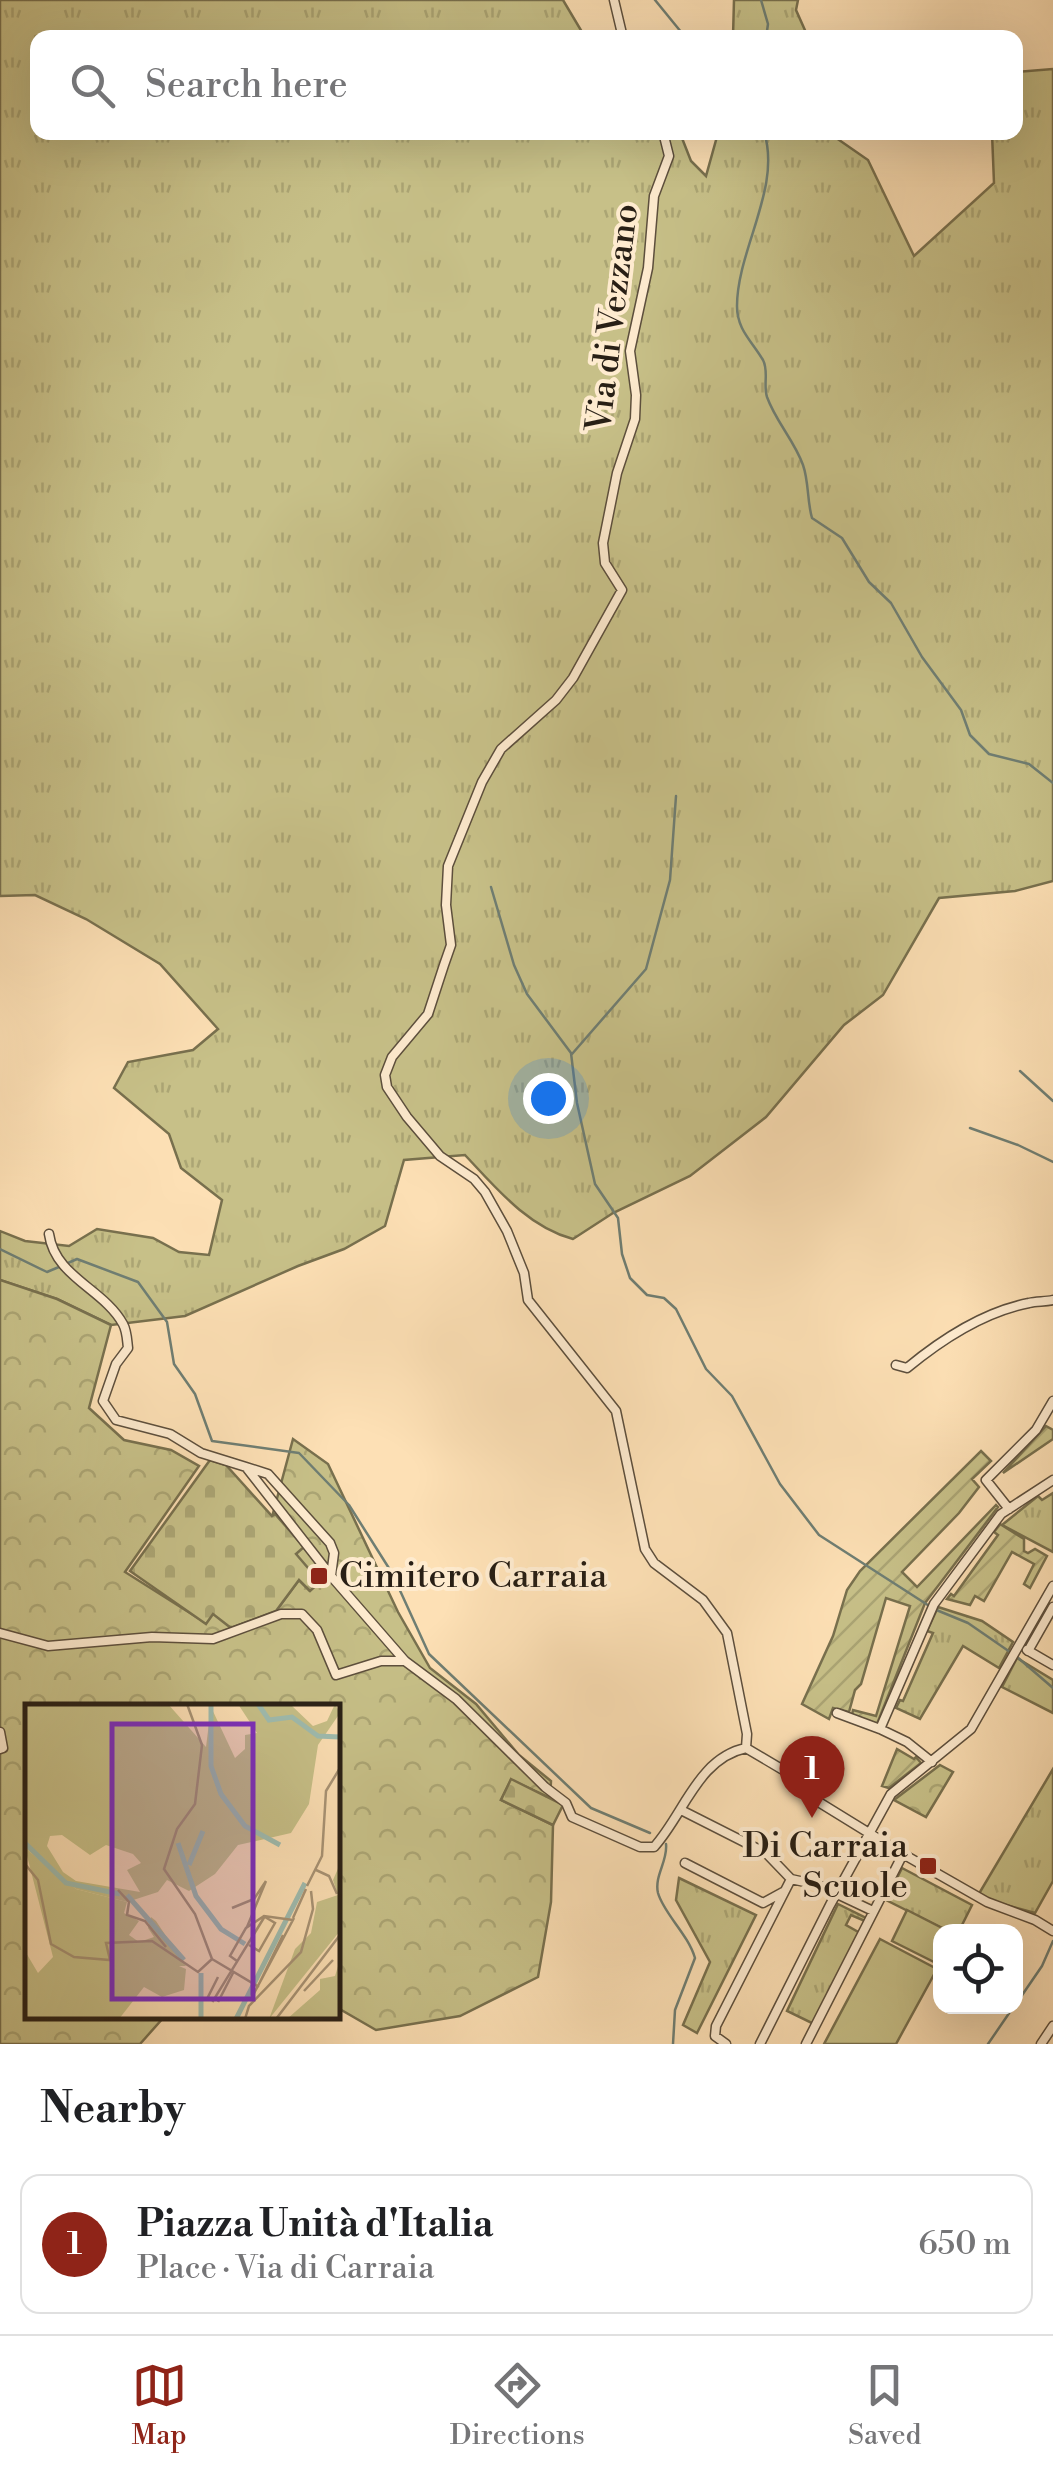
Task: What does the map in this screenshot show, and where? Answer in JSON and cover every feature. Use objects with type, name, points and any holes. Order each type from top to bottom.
[{"type":"street","points":[[614,0],[622,30]]},
{"type":"street","name":"Via di Vezzano","points":[[665,140],[669,156],[654,196],[648,268],[630,352],[635,419],[613,488],[610,522],[603,543],[605,563],[622,590],[573,678],[556,700],[500,749],[482,782],[448,866],[450,945],[444,966],[428,1014],[392,1056],[385,1075],[387,1087],[440,1156],[486,1192],[508,1231],[524,1273],[528,1300],[616,1411],[649,1557],[702,1600],[727,1633],[746,1748]]},
{"type":"street","points":[[49,1234],[51,1248],[71,1274],[99,1296],[124,1326],[128,1348],[116,1364],[102,1400],[116,1420],[170,1434],[201,1453],[268,1474],[330,1543],[334,1554],[331,1576]]},
{"type":"street","points":[[896,1365],[907,1368],[951,1334],[986,1318],[1030,1303],[1053,1300]]},
{"type":"street","points":[[1009,1509],[986,1480],[1036,1430],[1053,1400]]},
{"type":"street","points":[[246,1467],[293,1530],[405,1661],[456,1699],[566,1803],[572,1816],[646,1848],[658,1844],[706,1771],[729,1752],[746,1748],[800,1780],[817,1802],[903,1854],[987,1902],[1053,1931]]},
{"type":"street","points":[[880,1729],[934,1604],[1001,1514],[1053,1480]]},
{"type":"street","points":[[293,1530],[307,1518]]},
{"type":"street","points":[[1021,1649],[1053,1586]]},
{"type":"street","points":[[760,2044],[891,1794],[972,1729],[1009,1664],[1053,1607]]},
{"type":"street","points":[[0,1633],[48,1646],[152,1637],[213,1639],[282,1614],[302,1614],[318,1630],[336,1675],[381,1662],[405,1661]]},
{"type":"street","points":[[1021,1649],[1053,1665]]},
{"type":"street","points":[[836,1713],[907,1742],[932,1762]]},
{"type":"street","points":[[0,1732],[0,1750]]},
{"type":"street","points":[[680,1810],[766,1853],[791,1880],[811,1882],[873,1911]]},
{"type":"street","points":[[806,2044],[903,1854]]},
{"type":"street","points":[[685,1863],[764,1902],[771,1915]]},
{"type":"street","points":[[726,2044],[715,2036],[716,2026],[791,1880]]},
{"type":"street","points":[[764,1902],[784,1892]]},
{"type":"street","points":[[1041,2044],[1053,2026]]},
{"type":"green space","points":[[0,0],[563,0],[581,30],[30,30],[30,140],[683,140],[691,161],[706,176],[716,140],[839,140],[868,160],[914,256],[994,183],[992,140],[1023,140],[1023,71],[1053,69],[1053,881],[1015,891],[939,898],[883,995],[844,1025],[766,1117],[690,1176],[613,1213],[573,1239],[527,1216],[465,1155],[404,1160],[385,1226],[344,1249],[185,1316],[111,1325],[57,1299],[0,1280],[0,1231],[25,1241],[69,1246],[97,1229],[153,1238],[179,1252],[209,1255],[222,1200],[181,1168],[169,1134],[114,1088],[128,1062],[193,1050],[218,1029],[160,964],[86,919],[35,895],[0,896]]},
{"type":"green space","points":[[734,0],[798,0],[796,10],[805,30],[733,30]]},
{"type":"green space","points":[[0,1280],[57,1299],[111,1325],[89,1408],[124,1440],[171,1450],[199,1466],[125,1572],[206,1623],[212,1614],[276,1611],[299,1580],[310,1591],[296,1553],[303,1547],[272,1517],[293,1439],[328,1464],[398,1612],[430,1668],[476,1704],[519,1755],[551,1781],[550,1798],[511,1780],[501,1800],[553,1825],[551,1902],[538,1977],[460,2016],[376,2030],[340,2009],[340,1704],[25,1704],[25,2019],[162,2019],[140,2044],[0,2044]]},
{"type":"green space","points":[[1046,1426],[1053,1430],[1053,1439],[1003,1473]]},
{"type":"green space","points":[[981,1451],[991,1461],[972,1479],[979,1487],[902,1572],[917,1587],[998,1507],[925,1603],[877,1724],[852,1715],[853,1710],[876,1716],[910,1606],[886,1598],[849,1712],[833,1708],[829,1719],[802,1704],[833,1636],[847,1590],[860,1571]]},
{"type":"green space","points":[[210,1460],[226,1465],[272,1516],[275,1514],[304,1547],[296,1554],[320,1582],[310,1591],[299,1580],[276,1611],[231,1628],[213,1614],[206,1624],[130,1571]]},
{"type":"green space","points":[[1053,1493],[1053,1552],[1002,1525],[1038,1496],[1042,1500]]},
{"type":"green space","points":[[1000,1524],[1024,1539],[1024,1551],[1035,1549],[1047,1556],[1030,1588],[1024,1584],[1034,1564],[1012,1552],[984,1601],[975,1596],[970,1605],[947,1599],[951,1594],[954,1596],[998,1535],[994,1532]]},
{"type":"green space","points":[[938,1607],[982,1621],[1013,1642],[999,1668],[963,1646],[920,1719],[896,1708],[903,1701],[933,1633],[927,1631]]},
{"type":"green space","points":[[1017,1658],[1053,1680],[1053,1713],[1002,1687]]},
{"type":"green space","points":[[897,1749],[921,1763],[889,1788],[882,1786]]},
{"type":"green space","points":[[940,1765],[953,1772],[926,1817],[894,1800]]},
{"type":"green space","points":[[1053,1769],[1053,1881],[1035,1913],[977,1897]]},
{"type":"green space","points":[[511,1779],[563,1805],[553,1825],[501,1800]]},
{"type":"green space","points":[[902,1868],[972,1905],[962,1924],[934,1924],[886,1900]]},
{"type":"green space","points":[[679,1878],[756,1915],[697,2033],[683,2025],[710,1962],[676,1900]]},
{"type":"green space","points":[[838,1904],[866,1918],[865,1921],[851,1915],[846,1925],[860,1933],[816,2025],[787,2011]]},
{"type":"green space","points":[[907,1910],[934,1924],[933,1962],[892,1941]]},
{"type":"green space","points":[[880,1939],[933,1967],[933,1976],[896,2044],[824,2044]]},
{"type":"waterway","points":[[655,0],[679,30]]},
{"type":"waterway","points":[[761,0],[767,30]]},
{"type":"waterway","points":[[766,140],[767,175],[737,306],[742,329],[765,364],[771,406],[803,465],[812,518],[842,538],[869,582],[891,603],[922,657],[961,710],[970,735],[989,754],[1029,764],[1053,783]]},
{"type":"waterway","points":[[572,1054],[646,969],[670,880],[676,796]]},
{"type":"waterway","points":[[491,887],[514,965],[527,994],[571,1053],[577,1103],[595,1184],[618,1218],[622,1254],[630,1278],[647,1295],[664,1298],[676,1309],[706,1369],[732,1396],[780,1484],[819,1535],[934,1609],[968,1623],[1010,1652]]},
{"type":"waterway","points":[[1020,1071],[1053,1101]]},
{"type":"waterway","points":[[970,1128],[1053,1162]]},
{"type":"waterway","points":[[0,1249],[47,1272],[59,1267]]},
{"type":"waterway","points":[[68,1263],[77,1259],[138,1282],[167,1322],[174,1364],[195,1394],[212,1441],[299,1453],[349,1505],[392,1573],[429,1654],[591,1808],[650,1833]]},
{"type":"waterway","points":[[1016,1656],[1053,1688]]},
{"type":"waterway","points":[[666,1844],[658,1893],[695,1958],[675,2010],[673,2044]]},
{"type":"waterway","points":[[1023,1994],[1053,1941]]},
{"type":"waterway","points":[[988,2044],[1009,2014]]},
{"type":"place","name":"Cimitero Carraia","points":[[319,1576]]},
{"type":"place","name":"Piazza Unità d'Italia","points":[[812,1818]]},
{"type":"place","name":"Di Carraia Scuole","points":[[928,1866]]}]
